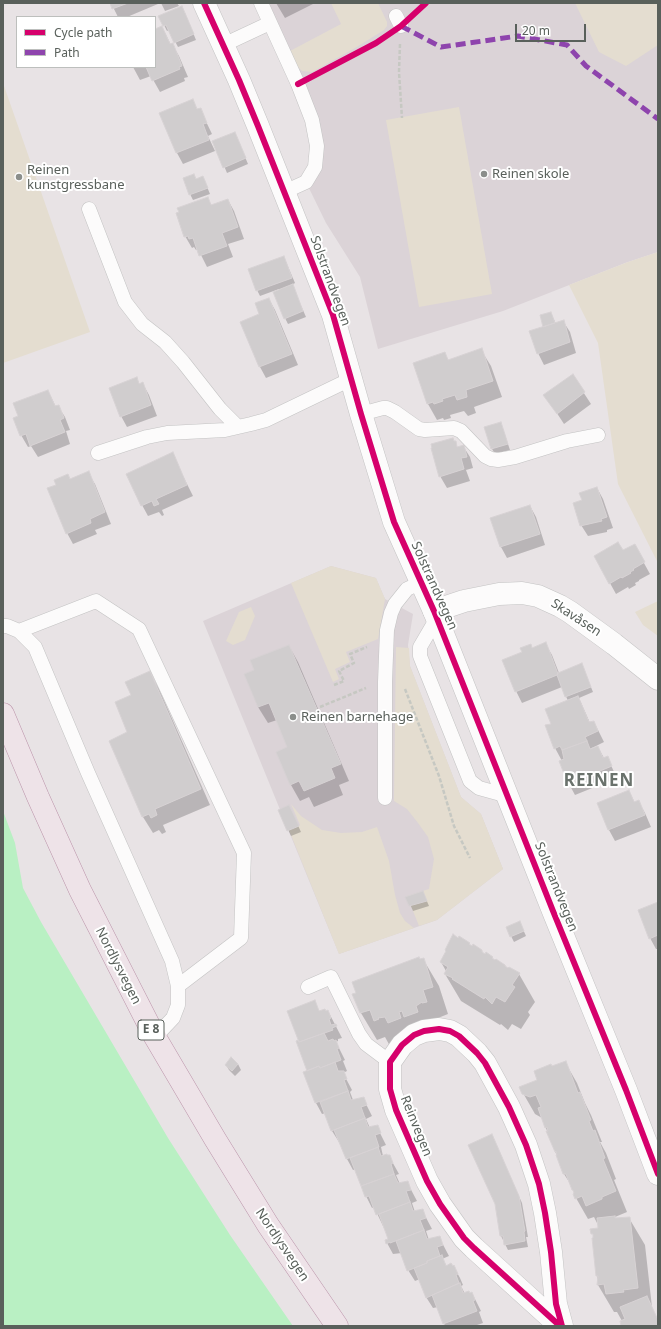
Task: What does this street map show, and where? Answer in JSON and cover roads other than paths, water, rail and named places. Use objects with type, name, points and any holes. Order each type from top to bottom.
[{"type":"highway","name":"Nordlysvegen","points":[[3,714],[38,797],[80,890],[155,1036],[215,1139],[268,1225],[337,1326]]},
{"type":"street","name":"Solstrandvegen","points":[[204,3],[253,113],[333,315],[394,522],[435,614],[626,1090],[658,1174]]},
{"type":"street","name":"Skavåsen","points":[[435,614],[464,601],[499,594],[522,593],[538,596],[570,612],[609,640],[658,679]]},
{"type":"street","name":"Reinvegen","points":[[439,1029],[450,1031],[459,1036],[485,1063],[509,1107],[526,1145],[537,1178],[545,1214],[551,1252],[556,1304],[561,1326],[474,1248],[456,1227],[440,1204],[420,1166],[396,1110],[390,1089],[390,1062],[408,1039],[424,1031],[439,1029]]},
{"type":"lane","points":[[261,3],[298,84],[312,120],[317,146],[315,167],[306,182],[284,192]]},
{"type":"lane","points":[[223,45],[270,23]]},
{"type":"lane","points":[[89,209],[125,302],[142,324],[165,342],[183,362],[220,409],[238,427]]},
{"type":"lane","points":[[98,453],[147,436],[167,433],[225,430],[266,420],[351,379]]},
{"type":"lane","points":[[361,414],[387,408],[424,430],[454,428],[461,431],[485,456],[498,460],[514,457],[567,441],[598,435]]},
{"type":"lane","points":[[385,798],[385,682],[387,630],[394,604],[407,589],[422,582]]},
{"type":"lane","points":[[19,631],[96,602],[139,629],[244,853],[241,938],[178,986]]},
{"type":"lane","points":[[435,614],[420,647],[420,656],[470,781],[479,788],[508,796]]},
{"type":"lane","points":[[3,626],[19,631],[35,647],[88,773],[172,961],[178,986],[178,1005],[173,1018],[155,1036]]},
{"type":"lane","points":[[308,987],[331,977],[359,1034],[366,1044],[390,1062]]},
{"type":"place","name":"Reinen skole","points":[[484,174]]},
{"type":"place","name":"Reinen kunstgressbane","points":[[19,177]]},
{"type":"place","name":"Reinen barnehage","points":[[293,717]]},
{"type":"district","name":"REINEN","points":[[599,781]]}]
